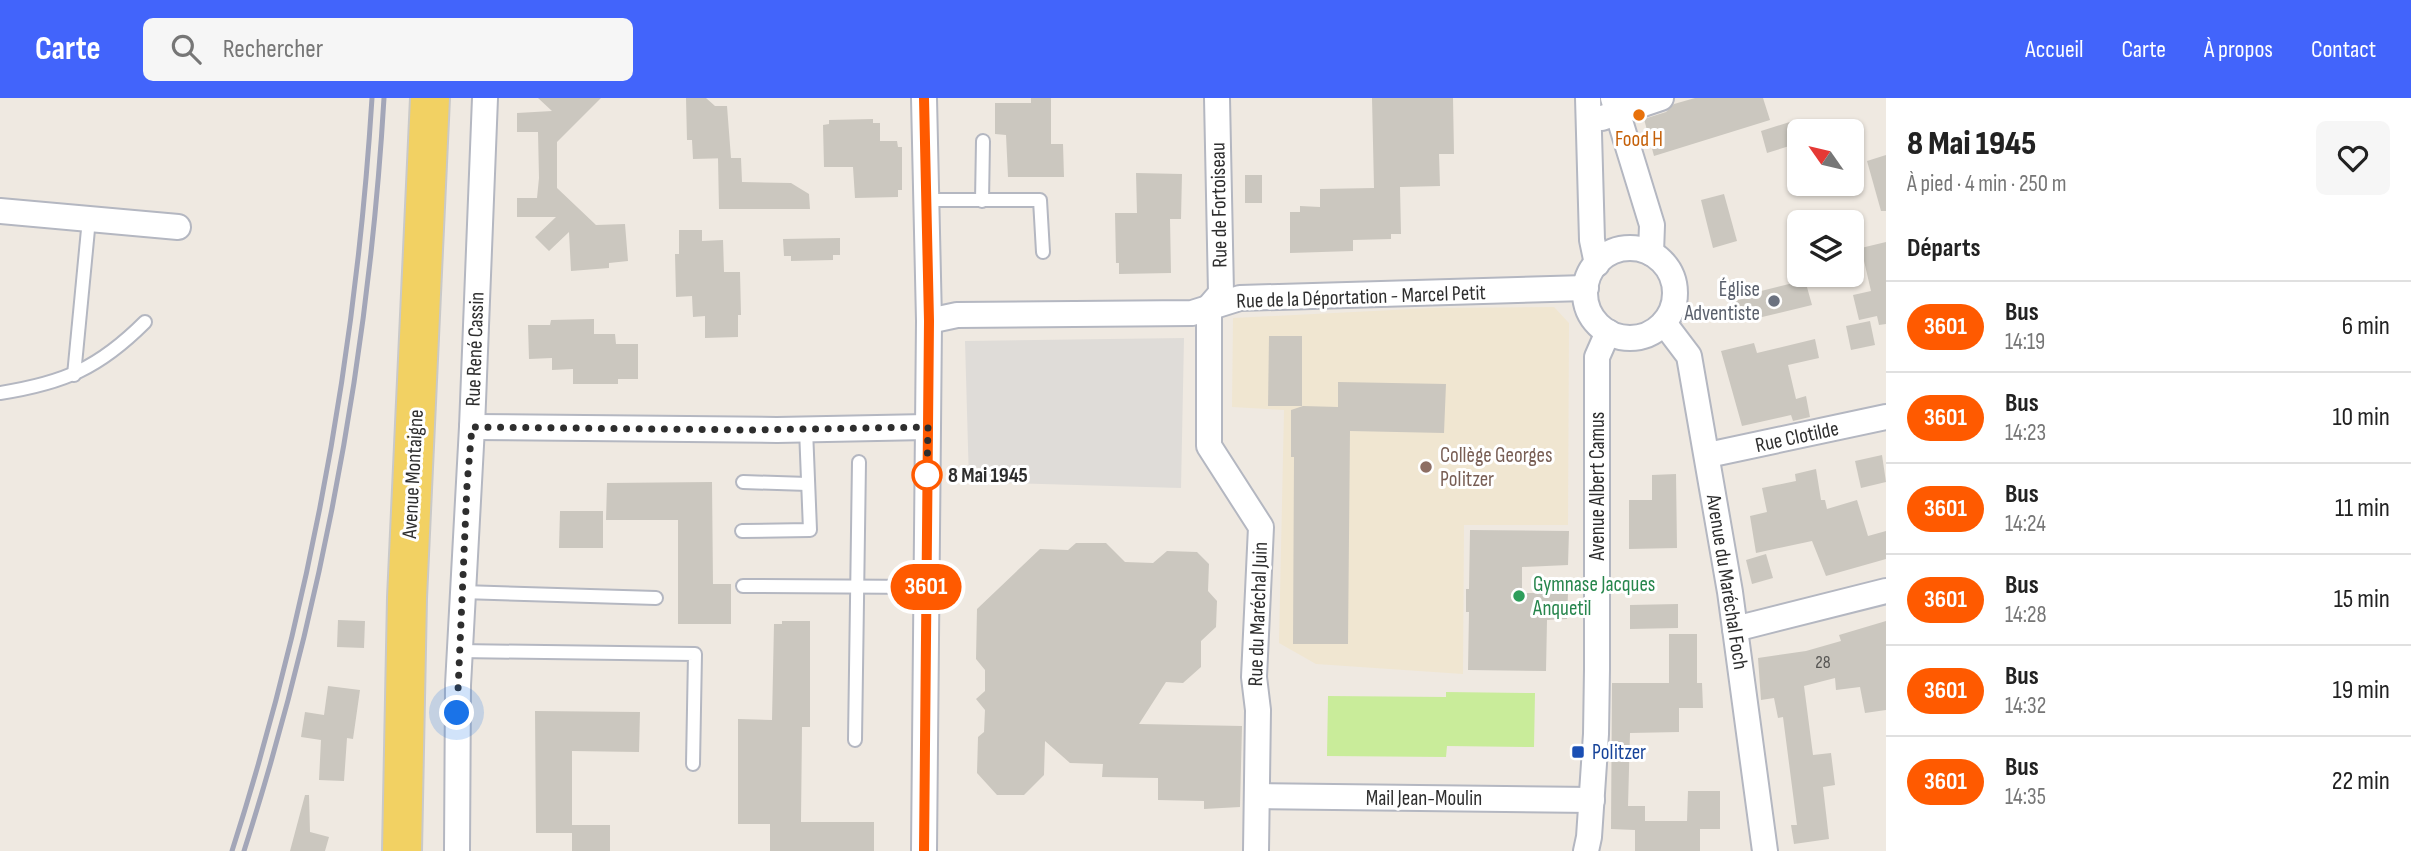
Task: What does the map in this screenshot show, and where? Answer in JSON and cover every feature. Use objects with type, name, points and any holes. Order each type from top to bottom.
[{"type":"main road","name":"Avenue Montaigne","points":[[402,851],[407,598],[430,98]]},
{"type":"street","name":"Rue René Cassin","points":[[457,851],[459,651],[472,427],[485,98]]},
{"type":"street","points":[[924,98],[929,321],[924,851]]},
{"type":"street","name":"Rue de Fortoiseau","points":[[1209,307],[1221,293],[1217,98]]},
{"type":"street","points":[[1588,98],[1592,240],[1597,264]]},
{"type":"street","points":[[1588,123],[1615,105],[1661,98]]},
{"type":"street","points":[[1615,105],[1652,225],[1651,253]]},
{"type":"street","points":[[0,211],[178,227]]},
{"type":"street","points":[[1622,249],[1651,253],[1662,261],[1674,285],[1675,299],[1671,312],[1664,323],[1644,336],[1619,337],[1608,332],[1590,314],[1586,301],[1589,275],[1608,254],[1622,249]]},
{"type":"street","name":"Rue de la Déportation - Marcel Petit","points":[[929,321],[957,315],[1192,313],[1240,299],[1586,288]]},
{"type":"street","name":"Rue du Maréchal Juin","points":[[1209,307],[1209,446],[1261,527],[1254,677],[1258,710],[1256,851]]},
{"type":"street","name":"Avenue du Maréchal Foch","points":[[1664,323],[1689,356],[1708,456],[1735,629],[1765,851]]},
{"type":"street","name":"Avenue Albert Camus","points":[[1586,851],[1592,800],[1597,669],[1597,358],[1608,332]]},
{"type":"street","name":"Rue Clotilde","points":[[1708,456],[1886,417]]},
{"type":"street","points":[[472,427],[928,427]]},
{"type":"street","points":[[1735,629],[1886,592]]},
{"type":"street","name":"Mail Jean-Moulin","points":[[1257,796],[1592,800]]},
{"type":"lane","points":[[982,201],[983,141]]},
{"type":"lane","points":[[926,200],[1040,200],[1043,252]]},
{"type":"lane","points":[[75,374],[89,219]]},
{"type":"lane","points":[[0,393],[37,387],[75,374],[119,349],[145,323]]},
{"type":"lane","points":[[742,531],[810,530],[806,429]]},
{"type":"lane","points":[[855,740],[859,462]]},
{"type":"lane","points":[[743,482],[808,484]]},
{"type":"lane","points":[[743,586],[926,587]]},
{"type":"lane","points":[[462,592],[656,598]]},
{"type":"lane","points":[[459,651],[695,654],[693,764]]},
{"type":"shaded area","name":"Collège Georges Politzer","points":[[1554,307],[1569,323],[1568,525],[1464,525],[1463,674],[1316,664],[1279,643],[1284,410],[1232,407],[1233,318],[1432,308]]},
{"type":"shaded area","points":[[1184,338],[1181,488],[969,482],[965,341]]},
{"type":"green space","points":[[1446,692],[1535,693],[1534,747],[1447,746],[1446,757],[1327,756],[1328,696],[1446,697]]},
{"type":"building","points":[[538,98],[601,98],[557,142],[557,188],[596,225],[625,224],[628,261],[609,263],[609,268],[571,271],[569,232],[549,251],[535,237],[556,217],[517,217],[517,198],[537,198],[539,178],[538,132],[517,132],[517,113],[552,111]]},
{"type":"building","points":[[686,98],[706,98],[715,106],[727,106],[731,158],[693,159],[692,140],[687,140]]},
{"type":"building","points":[[1031,98],[1051,98],[1051,144],[1063,144],[1064,177],[1008,177],[1006,135],[995,134],[995,103],[1031,103]]},
{"type":"building","points":[[1372,98],[1453,98],[1454,154],[1439,154],[1440,186],[1400,187],[1401,234],[1391,234],[1391,239],[1353,240],[1353,251],[1290,253],[1290,212],[1300,212],[1300,206],[1320,207],[1320,189],[1374,188]]},
{"type":"building","points":[[1695,98],[1763,98],[1770,120],[1654,156],[1644,119],[1666,112],[1674,104]]},
{"type":"building","points":[[873,119],[873,123],[880,123],[880,141],[897,141],[898,147],[902,147],[902,190],[898,190],[898,197],[855,198],[853,167],[824,167],[823,125],[829,124],[829,120]]},
{"type":"building","points":[[1787,123],[1787,147],[1767,153],[1761,131]]},
{"type":"building","points":[[1886,155],[1886,211],[1881,211],[1867,161]]},
{"type":"building","points":[[718,158],[741,158],[742,182],[791,183],[809,194],[810,209],[719,209]]},
{"type":"building","points":[[1136,173],[1182,174],[1181,219],[1170,219],[1171,273],[1119,274],[1119,263],[1116,263],[1115,213],[1137,213]]},
{"type":"building","points":[[1245,175],[1262,175],[1262,203],[1245,203]]},
{"type":"building","points":[[1724,194],[1737,241],[1713,248],[1701,200]]},
{"type":"building","points":[[679,230],[702,230],[702,241],[723,240],[724,272],[740,272],[741,315],[738,315],[738,337],[705,338],[705,316],[693,317],[692,296],[676,297],[675,254],[679,254]]},
{"type":"building","points":[[840,238],[840,255],[833,255],[833,260],[791,261],[791,256],[784,256],[783,239]]},
{"type":"building","points":[[1886,242],[1886,324],[1879,325],[1877,316],[1859,320],[1853,295],[1871,291],[1864,261],[1864,247]]},
{"type":"building","name":"Église Adventiste","points":[[1787,284],[1787,287],[1807,287],[1812,305],[1737,323],[1732,302],[1742,299],[1741,296]]},
{"type":"building","points":[[594,319],[594,334],[615,334],[616,344],[638,344],[638,379],[618,379],[618,384],[573,384],[573,369],[552,370],[552,358],[529,359],[528,325],[550,325],[551,320]]},
{"type":"building","points":[[1870,321],[1875,345],[1851,350],[1846,326]]},
{"type":"building","points":[[1269,336],[1302,336],[1302,406],[1268,406]]},
{"type":"building","points":[[1815,339],[1819,358],[1788,365],[1796,399],[1806,396],[1810,417],[1793,421],[1791,415],[1742,426],[1721,351],[1754,343],[1757,353]]},
{"type":"building","points":[[1338,382],[1446,384],[1444,433],[1350,431],[1348,644],[1293,644],[1294,457],[1291,457],[1291,410],[1303,406],[1338,407]]},
{"type":"building","points":[[1882,455],[1886,482],[1861,488],[1855,461]]},
{"type":"building","points":[[1816,469],[1821,500],[1825,500],[1827,509],[1857,500],[1868,536],[1886,531],[1886,559],[1826,576],[1812,541],[1756,553],[1750,516],[1767,512],[1762,488],[1796,481],[1795,474]]},
{"type":"building","points":[[1676,474],[1677,548],[1629,549],[1629,500],[1652,500],[1652,475]]},
{"type":"building","points":[[712,482],[713,584],[731,584],[731,624],[678,624],[678,520],[606,520],[607,483]]},
{"type":"building","points":[[560,511],[603,511],[603,548],[559,548]]},
{"type":"building","name":"Gymnase Jacques Anquetil","points":[[1470,530],[1569,531],[1568,565],[1522,567],[1522,593],[1568,593],[1567,619],[1547,620],[1546,671],[1468,670],[1469,612],[1466,612],[1466,589],[1469,589]]},
{"type":"building","points":[[1076,543],[1106,543],[1125,562],[1153,563],[1167,551],[1197,552],[1209,564],[1208,591],[1217,601],[1216,627],[1201,641],[1201,667],[1183,683],[1166,682],[1139,724],[1242,726],[1240,807],[1204,809],[1204,801],[1158,800],[1158,778],[1102,777],[1103,764],[1070,763],[1045,741],[1044,775],[1024,795],[997,795],[977,773],[978,737],[984,732],[985,710],[976,699],[985,691],[985,670],[976,659],[977,609],[1040,549],[1068,550]]},
{"type":"building","points":[[1766,554],[1773,578],[1752,584],[1746,560]]},
{"type":"building","points":[[1678,604],[1678,628],[1630,629],[1630,605]]},
{"type":"building","points":[[338,620],[365,621],[364,648],[337,647]]},
{"type":"building","points":[[782,621],[810,621],[810,727],[802,727],[801,822],[874,822],[874,851],[770,851],[770,824],[738,824],[738,719],[772,720],[774,624],[782,624]]},
{"type":"building","points":[[1886,621],[1886,710],[1865,713],[1860,687],[1836,690],[1835,678],[1804,686],[1813,755],[1831,753],[1835,785],[1823,787],[1829,839],[1794,844],[1791,825],[1797,825],[1783,717],[1778,718],[1774,698],[1761,700],[1758,658],[1806,651],[1841,641],[1839,635]]},
{"type":"building","points":[[1669,634],[1697,634],[1697,683],[1702,683],[1703,708],[1679,708],[1679,732],[1630,733],[1628,806],[1645,806],[1645,821],[1687,821],[1688,791],[1720,791],[1720,829],[1700,829],[1700,851],[1635,851],[1635,830],[1611,829],[1612,683],[1669,683]]},
{"type":"building","points":[[328,686],[360,690],[353,739],[347,738],[344,781],[319,780],[321,740],[301,737],[305,712],[324,715]]},
{"type":"building","points":[[535,711],[640,712],[639,752],[572,751],[572,825],[610,825],[610,851],[572,851],[572,833],[536,833]]},
{"type":"building","points":[[305,795],[309,795],[310,832],[329,837],[325,851],[290,851]]},
{"type":"railway","points":[[232,851],[285,666],[325,479],[354,289],[372,98]]},
{"type":"railway","points":[[244,851],[297,666],[338,479],[367,289],[384,98]]},
{"type":"bus line","name":"3601","points":[[924,98],[929,321],[924,851]]},
{"type":"place","name":"Food H","points":[[1639,115]]},
{"type":"place","name":"Église Adventiste","points":[[1774,301]]},
{"type":"place","name":"Collège Georges Politzer","points":[[1426,467]]},
{"type":"place","name":"8 Mai 1945","points":[[927,475]]},
{"type":"place","name":"Gymnase Jacques Anquetil","points":[[1519,596]]},
{"type":"place","name":"Politzer","points":[[1578,752]]},
{"type":"route","points":[[457,713],[472,427],[751,430],[928,427],[927,475]]}]
